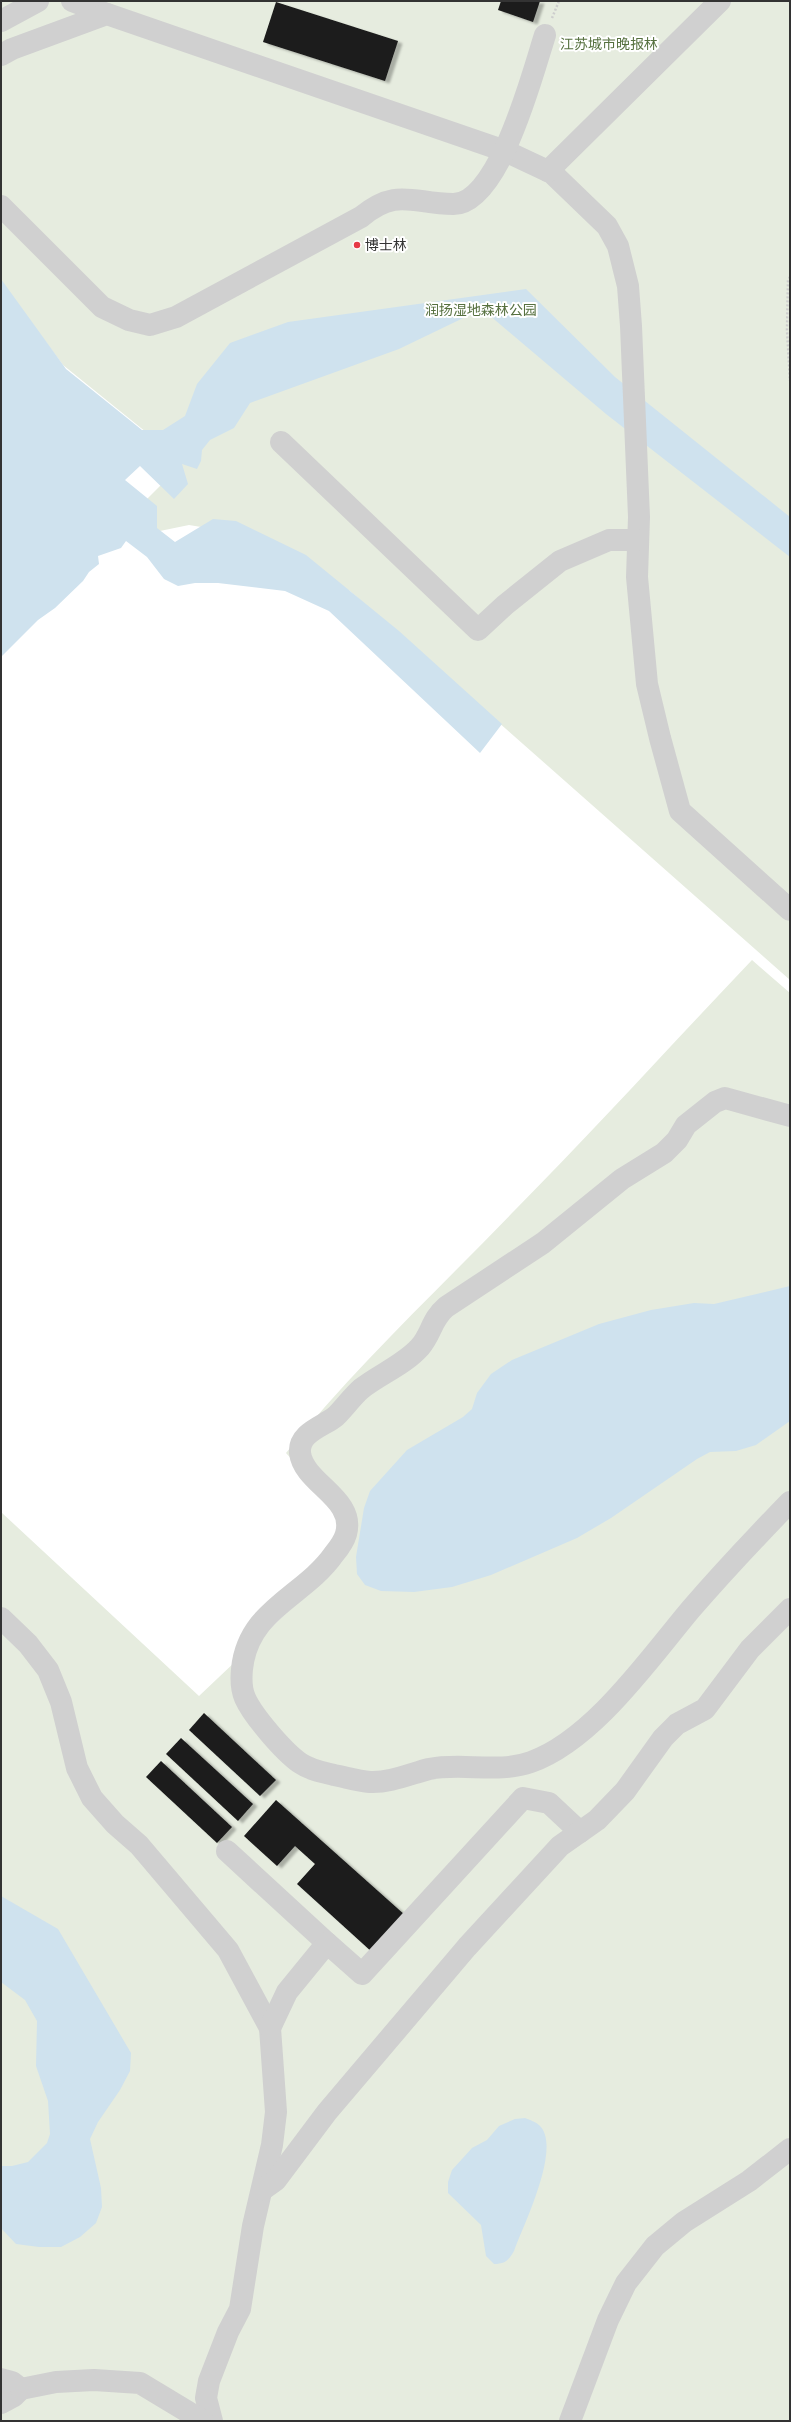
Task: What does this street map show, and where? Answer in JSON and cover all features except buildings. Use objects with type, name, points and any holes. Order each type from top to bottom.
[{"type":"lane","points":[[1,21],[38,1]]},
{"type":"lane","points":[[72,1],[506,151],[548,171],[607,226],[618,246],[628,286],[638,540],[637,577],[647,684],[680,811],[790,910]]},
{"type":"lane","points":[[548,171],[720,1]]},
{"type":"lane","points":[[1,55],[12,49],[107,14]]},
{"type":"lane","points":[[1,206],[102,307],[129,320],[150,325],[176,317],[361,217],[376,205],[396,199],[417,199],[454,204],[469,200],[489,180],[506,151],[545,35]]},
{"type":"lane","points":[[281,442],[478,630],[505,605],[560,561],[610,540],[638,540]]},
{"type":"lane","points":[[790,1116],[725,1098],[715,1102],[686,1125],[677,1140],[664,1153],[622,1179],[542,1243],[446,1307],[436,1316],[427,1337],[419,1348],[360,1390],[334,1418],[306,1436],[300,1447],[301,1456],[306,1467],[342,1507],[348,1520],[347,1533],[341,1545],[326,1565],[310,1582],[283,1600],[263,1618],[255,1630],[242,1665],[241,1682],[246,1699],[286,1751],[301,1764],[314,1770],[371,1782],[443,1766],[480,1768],[515,1766],[547,1756],[568,1744],[612,1702],[736,1558],[790,1502]]},
{"type":"lane","points":[[262,2190],[276,2180],[327,2112],[467,1947],[560,1846],[597,1820],[625,1791],[663,1738],[677,1724],[705,1708],[750,1649],[790,1609]]},
{"type":"lane","points":[[1,1618],[28,1644],[48,1670],[61,1702],[77,1768],[92,1798],[115,1824],[139,1845],[228,1950],[270,2028],[276,2112],[262,2190],[253,2226],[240,2309],[228,2332],[209,2381],[206,2398],[212,2421]]},
{"type":"lane","points":[[515,1766],[523,1798]]},
{"type":"lane","points":[[523,1798],[549,1804],[580,1832]]},
{"type":"lane","points":[[227,1851],[362,1974],[523,1798]]},
{"type":"lane","points":[[270,2028],[287,1992],[327,1943]]},
{"type":"lane","points":[[570,2421],[608,2320],[626,2283],[655,2246],[684,2222],[749,2181],[790,2149]]},
{"type":"lane","points":[[1,2379],[12,2382],[21,2388]]},
{"type":"lane","points":[[1,2403],[14,2396],[21,2388],[56,2382],[94,2380],[140,2383],[203,2421]]},
{"type":"path","points":[[790,277],[788,280],[787,330],[790,381]]},
{"type":"green space","name":"润扬湿地森林公园","points":[[1,1],[790,1],[790,980],[350,591],[244,534],[189,525],[155,532],[145,501],[170,476],[167,449],[63,365],[1,282]]},
{"type":"green space","points":[[752,960],[790,993],[790,2421],[1,2421],[1,1512],[199,1696],[315,1586],[351,1525],[286,1453],[340,1390],[369,1359],[575,1148]]},
{"type":"water","points":[[1,279],[66,369],[142,430],[163,430],[185,416],[197,384],[230,343],[288,322],[526,289],[615,377],[790,517],[790,557],[606,414],[482,309],[399,349],[250,403],[234,428],[210,440],[202,450],[201,461],[197,469],[182,464],[188,484],[174,499],[140,466],[125,480],[157,506],[157,528],[175,542],[213,519],[236,521],[306,555],[399,631],[502,724],[480,753],[329,611],[285,591],[218,583],[195,583],[178,586],[164,579],[147,557],[126,541],[121,548],[98,556],[99,564],[89,572],[83,581],[55,608],[38,620],[1,657]]},
{"type":"water","points":[[790,1286],[790,1421],[756,1445],[736,1451],[710,1452],[697,1459],[611,1518],[577,1538],[491,1575],[452,1587],[414,1592],[381,1591],[365,1585],[357,1574],[356,1557],[364,1508],[370,1491],[407,1450],[463,1417],[472,1409],[477,1393],[491,1374],[512,1360],[599,1324],[651,1310],[694,1303],[714,1304]]},
{"type":"water","points":[[1,1896],[58,1929],[131,2053],[130,2071],[120,2090],[98,2122],[90,2139],[101,2188],[102,2207],[96,2223],[80,2237],[61,2247],[39,2247],[16,2244],[1,2228],[1,2166],[12,2166],[28,2162],[47,2143],[50,2134],[48,2101],[36,2066],[37,2021],[25,2000],[1,1982]]},
{"type":"water","points":[[525,2118],[539,2125],[545,2135],[546,2150],[544,2168],[532,2206],[514,2251],[506,2261],[494,2264],[486,2256],[481,2225],[448,2193],[448,2182],[452,2170],[472,2148],[487,2140],[499,2126],[515,2119]]},
{"type":"place","name":"博士林","points":[[357,245]]},
{"type":"park label","name":"江苏城市晚报林","points":[[609,44]]}]
